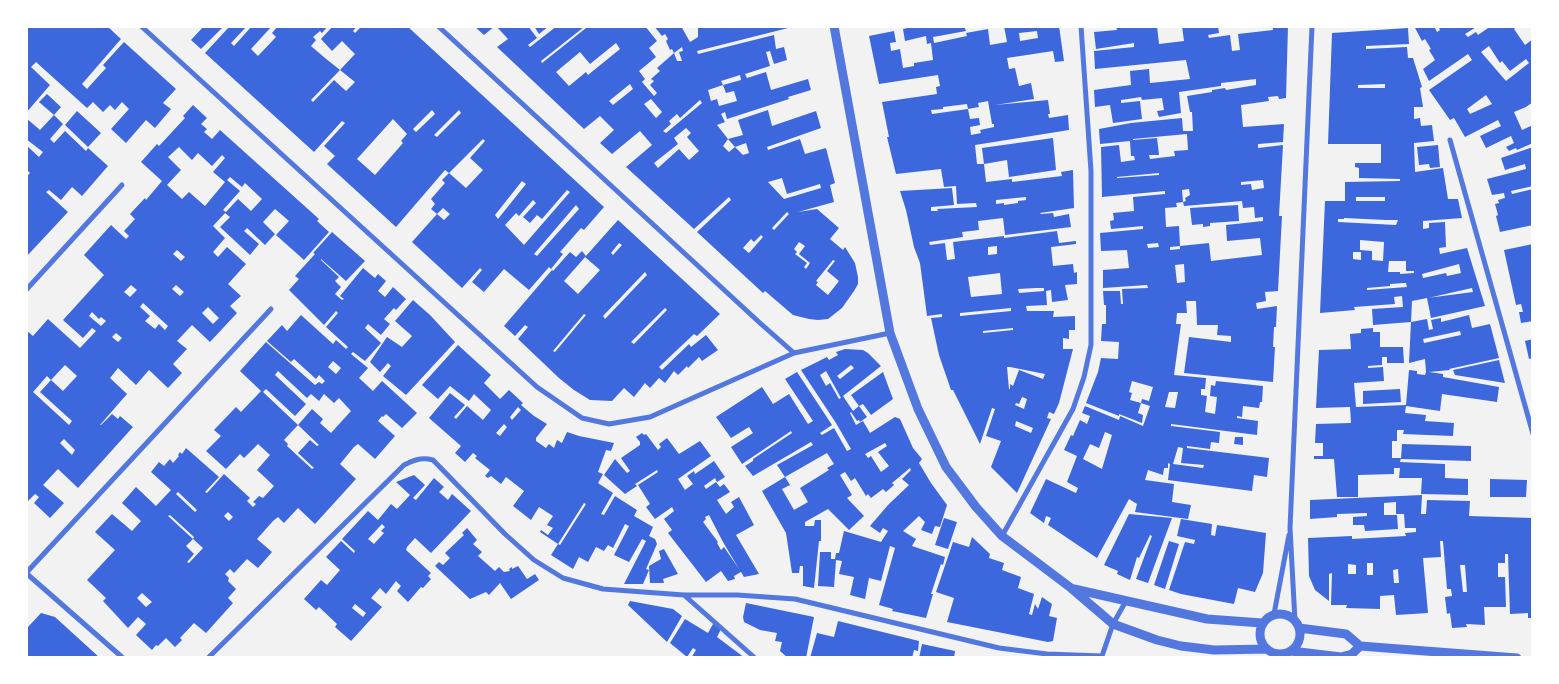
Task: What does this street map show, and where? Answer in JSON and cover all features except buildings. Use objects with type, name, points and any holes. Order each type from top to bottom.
[{"type":"street","points":[[141,26],[537,387],[582,418],[609,424],[650,417],[794,353],[890,333]]},
{"type":"street","points":[[438,26],[794,353]]},
{"type":"street","points":[[834,26],[890,333],[918,409],[946,467],[976,507],[1002,536],[1071,588],[1113,624],[1157,640],[1180,646],[1214,650],[1267,650],[1279,654],[1291,650],[1342,657],[1352,654],[1360,646]]},
{"type":"street","points":[[1002,536],[1073,409],[1084,377],[1091,345],[1091,171],[1081,26]]},
{"type":"street","points":[[1291,650],[1297,644],[1300,636],[1297,624],[1290,528],[1312,26]]},
{"type":"street","points":[[1450,140],[1533,434]]},
{"type":"street","points":[[26,290],[122,185]]},
{"type":"street","points":[[123,658],[26,573],[272,309]]},
{"type":"street","points":[[208,658],[404,465],[414,460],[425,458],[433,460],[505,534],[534,560],[563,578],[604,588],[795,600],[999,648],[1047,654],[1102,657],[1113,624],[1126,601]]},
{"type":"street","points":[[1274,614],[1290,528]]},
{"type":"street","points":[[1071,588],[1207,620],[1262,623]]},
{"type":"street","points":[[684,594],[756,658]]},
{"type":"street","points":[[1267,650],[1261,642],[1260,632],[1262,623],[1274,614],[1282,613],[1290,616],[1297,624],[1346,634],[1360,646],[1517,658]]}]
